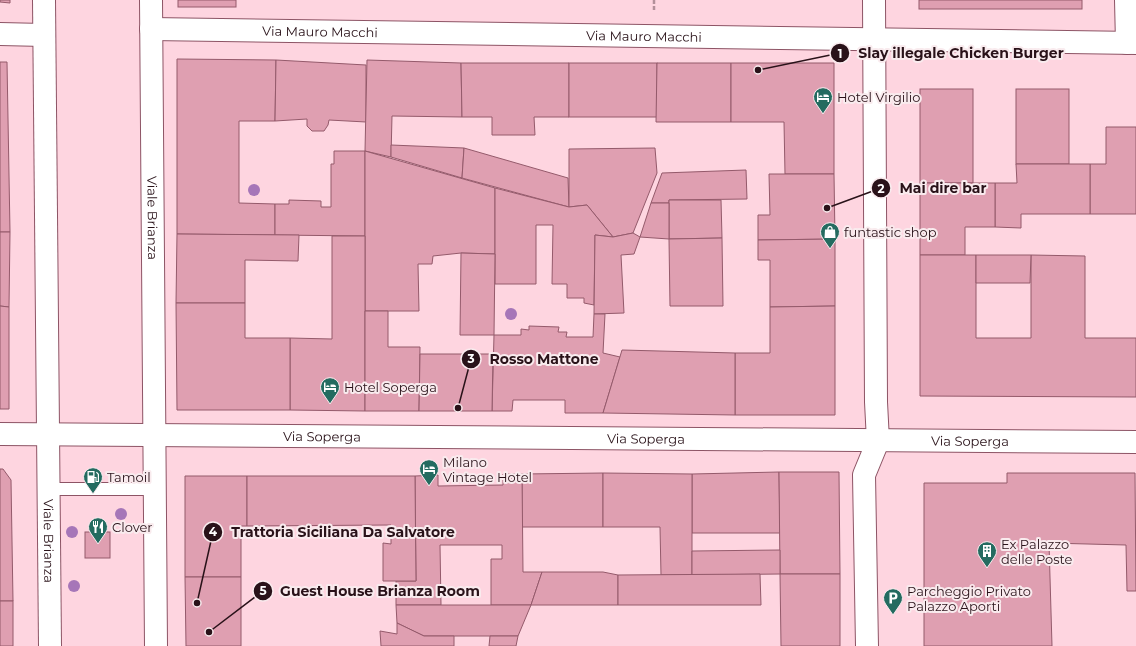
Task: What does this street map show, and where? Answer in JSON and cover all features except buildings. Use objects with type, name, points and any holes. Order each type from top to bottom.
[{"type":"street","name":"Viale Brianza","points":[[44,0],[50,646]]},
{"type":"street","name":"Viale Brianza","points":[[151,0],[156,436],[154,489],[156,646]]},
{"type":"street","points":[[867,646],[864,475],[878,441],[874,0]]},
{"type":"street","points":[[1126,0],[1131,43]]},
{"type":"street","name":"Via Mauro Macchi","points":[[151,29],[1131,43]]},
{"type":"street","points":[[0,34],[44,35]]},
{"type":"street","points":[[0,434],[156,436]]},
{"type":"street","name":"Via Soperga","points":[[156,436],[1136,442]]},
{"type":"lane","points":[[49,489],[154,489]]},
{"type":"place","name":"Slay illegale Chicken Burger","points":[[758,70]]},
{"type":"place","name":"Hotel Virgilio","points":[[823,114]]},
{"type":"place","name":"Mai dire bar","points":[[827,208]]},
{"type":"place","name":"funtastic shop","points":[[830,249]]},
{"type":"place","name":"Hotel Soperga","points":[[330,404]]},
{"type":"place","name":"Rosso Mattone","points":[[458,408]]},
{"type":"place","name":"Milano Vintage Hotel","points":[[429,486]]},
{"type":"place","name":"Tamoil","points":[[93,494]]},
{"type":"place","name":"Clover","points":[[98,544]]},
{"type":"place","name":"Ex Palazzo delle Poste","points":[[987,568]]},
{"type":"place","name":"Trattoria Siciliana Da Salvatore","points":[[197,603]]},
{"type":"place","name":"Parcheggio Privato Palazzo Aporti","points":[[893,615]]},
{"type":"place","name":"Guest House Brianza Room","points":[[209,632]]}]
